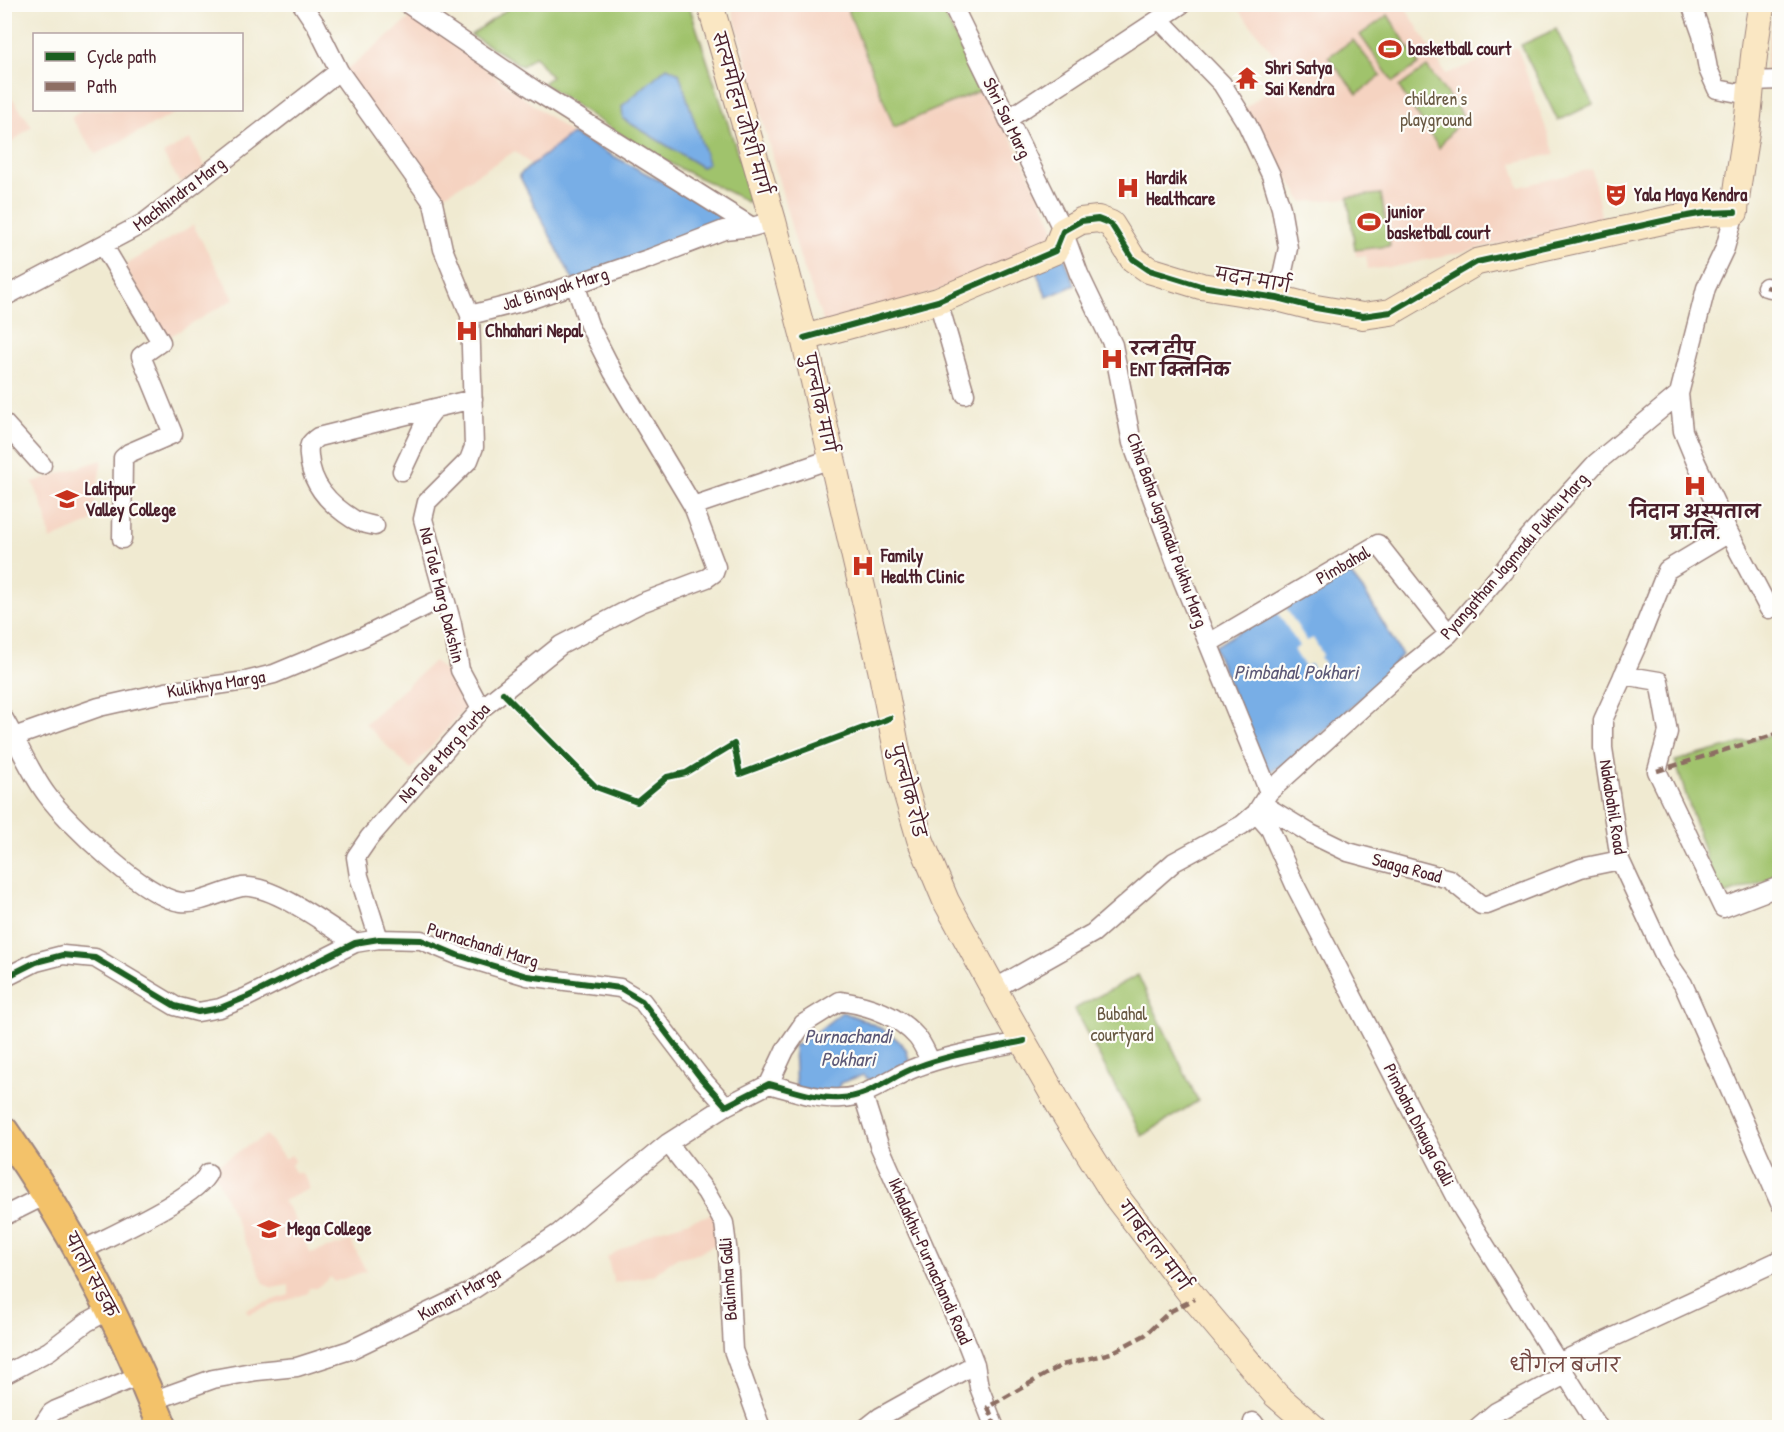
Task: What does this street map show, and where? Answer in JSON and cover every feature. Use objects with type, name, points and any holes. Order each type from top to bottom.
[{"type":"main road","name":"सत्यमोहन जोशी मार्ग","points":[[710,4],[763,224]]},
{"type":"main road","points":[[1735,212],[1756,27],[1762,4]]},
{"type":"main road","name":"मदन मार्ग","points":[[1063,231],[1081,221],[1098,219],[1111,224],[1133,259],[1149,270],[1201,286],[1277,298],[1363,316],[1391,312],[1477,262],[1676,218],[1705,213],[1735,212]]},
{"type":"main road","name":"पुल्चोक मार्ग","points":[[763,224],[804,338],[854,551]]},
{"type":"main road","points":[[804,338],[938,301],[1055,251],[1063,231]]},
{"type":"main road","name":"पुल्चोक रोड","points":[[854,551],[881,669],[903,781],[920,839],[946,900],[1008,1015]]},
{"type":"main road","name":"गाबहाल मार्ग","points":[[1008,1015],[1065,1115],[1138,1226],[1195,1299],[1276,1395],[1313,1427]]},
{"type":"main road","name":"याला सडक","points":[[4,1131],[81,1251],[111,1309],[163,1428]]},
{"type":"street","points":[[302,4],[316,25],[339,71],[433,203],[443,249],[470,315]]},
{"type":"street","points":[[408,4],[536,91],[763,224]]},
{"type":"street","name":"Shri Sai Marg","points":[[952,4],[1063,231]]},
{"type":"street","points":[[1008,119],[1182,4]]},
{"type":"street","points":[[1690,4],[1702,35],[1708,69],[1717,89],[1750,88],[1779,80]]},
{"type":"street","points":[[1160,20],[1222,84],[1247,124],[1271,175],[1281,208],[1288,248],[1277,298]]},
{"type":"street","name":"Machhindra Marg","points":[[7,290],[144,223],[339,71]]},
{"type":"street","points":[[1735,212],[1725,248],[1706,288],[1679,394],[1683,430],[1729,533],[1769,609],[1779,605]]},
{"type":"street","name":"Jal Binayak Marg","points":[[470,315],[529,300],[724,230],[763,224]]},
{"type":"street","name":"Chha Baha Jagmadu Pukhu Marg","points":[[1063,231],[1079,274],[1113,345],[1132,443],[1182,579],[1209,643],[1262,803]]},
{"type":"street","points":[[103,245],[161,342],[141,356],[173,434],[129,453],[123,458],[122,539]]},
{"type":"street","name":"Na Tole Marg Purba","points":[[379,939],[359,876],[356,857],[369,838],[481,709],[561,645],[641,603],[707,578],[714,573],[716,567],[693,506],[603,353],[589,325],[575,284]]},
{"type":"street","points":[[938,301],[965,394]]},
{"type":"street","name":"Na Tole Marg Dakshin","points":[[470,315],[474,447],[469,460],[427,502],[423,519],[452,624],[460,670],[481,709]]},
{"type":"street","name":"Pyangathan Jagmadu Pukhu Marg","points":[[994,989],[1093,933],[1174,862],[1242,825],[1262,803],[1403,671],[1449,634],[1528,538],[1596,463],[1679,394]]},
{"type":"street","points":[[375,526],[354,521],[322,494],[310,471],[308,446],[310,442],[318,437],[473,399]]},
{"type":"street","points":[[402,471],[426,420],[435,408]]},
{"type":"street","points":[[4,423],[42,465]]},
{"type":"street","points":[[693,506],[831,459]]},
{"type":"street","name":"Nakabahil Road","points":[[1729,533],[1667,570],[1638,643],[1603,720],[1603,748],[1620,860],[1667,961],[1683,984],[1779,1203]]},
{"type":"street","name":"Pimbahal","points":[[1209,643],[1378,544],[1449,634]]},
{"type":"street","name":"Kulikhya Marga","points":[[14,737],[99,706],[166,692],[246,681],[274,674],[363,637],[444,597]]},
{"type":"street","points":[[1623,675],[1659,681],[1668,732],[1657,771],[1723,908],[1779,886]]},
{"type":"street","points":[[4,720],[46,795],[119,867],[156,892],[179,902],[196,901],[244,887],[272,892],[355,943]]},
{"type":"street","name":"Saaga Road","points":[[1262,803],[1311,834],[1348,852],[1449,879],[1481,904],[1487,905],[1581,868],[1620,860]]},
{"type":"street","name":"Pimbaha Dhauga Galli","points":[[1262,803],[1270,829],[1306,906],[1463,1210],[1599,1428]]},
{"type":"street","name":"Purnachandi Marg","points":[[4,978],[36,962],[63,955],[95,958],[175,1006],[198,1012],[220,1008],[247,997],[355,943],[379,939],[421,940],[457,955],[527,976],[620,987],[642,1000],[700,1077],[726,1106]]},
{"type":"street","points":[[726,1106],[769,1084],[785,1050],[803,1024],[840,1001],[864,1005],[907,1026],[918,1038],[931,1062]]},
{"type":"street","points":[[769,1084],[816,1096],[840,1099],[863,1095],[902,1072],[931,1062],[1024,1041]]},
{"type":"street","name":"Ikhalakhu-Purnachandi Road","points":[[863,1095],[879,1145],[975,1364],[979,1387],[995,1428]]},
{"type":"street","name":"Kumari Marga","points":[[152,1401],[213,1379],[297,1367],[350,1350],[468,1293],[559,1233],[668,1143],[726,1106]]},
{"type":"street","name":"Balimha Galli","points":[[668,1143],[706,1192],[724,1223],[733,1350],[761,1428]]},
{"type":"street","points":[[81,1251],[171,1204],[205,1181],[208,1173]]},
{"type":"street","points":[[4,1216],[45,1195]]},
{"type":"street","points":[[1477,1428],[1496,1412],[1562,1369],[1779,1260]]},
{"type":"street","points":[[4,1375],[48,1351],[87,1322],[111,1309]]},
{"type":"street","points":[[866,1428],[880,1417],[975,1364]]},
{"type":"street","points":[[41,1428],[51,1413],[56,1410],[141,1375]]},
{"type":"shaded area","points":[[731,5],[948,5],[1054,226],[1048,254],[826,329],[799,255]]},
{"type":"shaded area","points":[[1235,5],[1404,5],[1446,74],[1517,47],[1555,154],[1512,163],[1519,187],[1592,169],[1602,221],[1394,267],[1368,269],[1366,256],[1356,256],[1348,198],[1303,202],[1244,109],[1289,74]]},
{"type":"shaded area","points":[[1774,5],[1779,7],[1779,69],[1765,70]]},
{"type":"shaded area","points":[[414,15],[572,134],[532,166],[515,151],[438,199],[342,73]]},
{"type":"shaded area","points":[[4,87],[32,126],[5,148],[4,148]]},
{"type":"shaded area","points":[[81,111],[179,111],[96,154],[71,118]]},
{"type":"shaded area","points":[[190,139],[206,168],[180,183],[163,154]]},
{"type":"shaded area","points":[[193,225],[234,299],[167,338],[124,266]]},
{"type":"shaded area","name":"Lalitpur Valley College","points":[[102,460],[91,522],[50,540],[46,515],[33,482]]},
{"type":"shaded area","points":[[434,661],[474,698],[411,770],[365,724]]},
{"type":"shaded area","name":"Mega College","points":[[266,1135],[285,1159],[291,1155],[295,1160],[291,1165],[296,1174],[300,1172],[308,1182],[309,1189],[283,1201],[291,1212],[310,1253],[351,1241],[366,1271],[334,1282],[331,1277],[316,1288],[309,1288],[308,1293],[248,1314],[246,1309],[289,1295],[289,1285],[272,1288],[264,1283],[212,1168]]},
{"type":"shaded area","points":[[716,1213],[722,1241],[696,1254],[676,1258],[653,1275],[614,1283],[607,1257],[656,1231]]},
{"type":"green space","points":[[513,5],[689,5],[752,197],[747,202],[677,167],[592,116],[543,83],[551,77],[535,56],[522,66],[471,35]]},
{"type":"green space","points":[[846,5],[940,5],[981,90],[894,127]]},
{"type":"green space","name":"basketball court","points":[[1388,15],[1419,64],[1393,82],[1360,35]]},
{"type":"green space","points":[[1556,29],[1593,104],[1558,121],[1521,45]]},
{"type":"green space","name":"basketball court","points":[[1353,40],[1381,76],[1357,94],[1328,57]]},
{"type":"green space","name":"children's playground","points":[[1427,67],[1463,116],[1439,148],[1399,87]]},
{"type":"green space","name":"junior basketball court","points":[[1381,194],[1390,246],[1355,250],[1348,197]]},
{"type":"green space","points":[[1779,733],[1779,876],[1719,897],[1675,761]]},
{"type":"green space","name":"Bubahal courtyard","points":[[1138,975],[1198,1101],[1142,1136],[1074,1009]]},
{"type":"water","points":[[667,67],[679,73],[708,163],[702,167],[623,119],[622,106]]},
{"type":"water","points":[[572,134],[719,212],[724,230],[575,284],[519,175]]},
{"type":"water","points":[[1064,257],[1075,285],[1047,297],[1035,269]]},
{"type":"water","name":"Pimbahal Pokhari","points":[[1344,566],[1366,594],[1402,655],[1345,714],[1287,761],[1265,774],[1214,647]]},
{"type":"water","name":"Purnachandi Pokhari","points":[[842,1012],[876,1026],[892,1036],[905,1048],[911,1067],[876,1085],[863,1075],[840,1083],[837,1095],[796,1089],[794,1046]]},
{"type":"pier","points":[[1284,605],[1307,641],[1313,638],[1323,655],[1320,657],[1325,665],[1315,671],[1310,664],[1305,667],[1294,650],[1299,646],[1276,610]]},
{"type":"marked path","points":[[1766,287],[1780,290]]},
{"type":"marked path","points":[[1657,771],[1780,733]]},
{"type":"marked path","points":[[996,1428],[988,1407],[1062,1365],[1111,1353],[1145,1335],[1169,1312],[1195,1299]]},
{"type":"cycle path","points":[[804,338],[938,301],[1055,251],[1063,231],[1081,221],[1098,219],[1111,224],[1133,259],[1149,270],[1201,286],[1277,298],[1363,316],[1391,312],[1477,262],[1676,218],[1705,213],[1735,212]]},
{"type":"cycle path","points":[[503,693],[596,787],[637,802],[667,777],[686,773],[734,744],[740,774],[890,718]]},
{"type":"cycle path","points":[[4,978],[36,962],[63,955],[95,958],[175,1006],[198,1012],[220,1008],[247,997],[355,943],[379,939],[421,940],[457,955],[527,976],[620,988],[642,1001],[700,1077],[726,1106],[769,1084],[823,1098],[852,1097],[930,1062],[1024,1041]]},
{"type":"place","name":"basketball court","points":[[1390,49]]},
{"type":"place","name":"Shri Satya Sai Kendra","points":[[1247,78]]},
{"type":"place","name":"Hardik Healthcare","points":[[1128,188]]},
{"type":"place","name":"Yala Maya Kendra","points":[[1616,195]]},
{"type":"place","name":"junior basketball court","points":[[1369,222]]},
{"type":"place","name":"Chhahari Nepal","points":[[467,331]]},
{"type":"place","name":"रत्न दीप ENT क्लिनिक","points":[[1112,359]]},
{"type":"place","name":"निदान अस्पताल प्रा.लि.","points":[[1695,486]]},
{"type":"place","name":"Lalitpur Valley College","points":[[67,499]]},
{"type":"place","name":"Family Health Clinic","points":[[863,566]]},
{"type":"place","name":"Mega College","points":[[269,1229]]},
{"type":"district","name":"धौगल बजार","points":[[1565,1365]]}]
